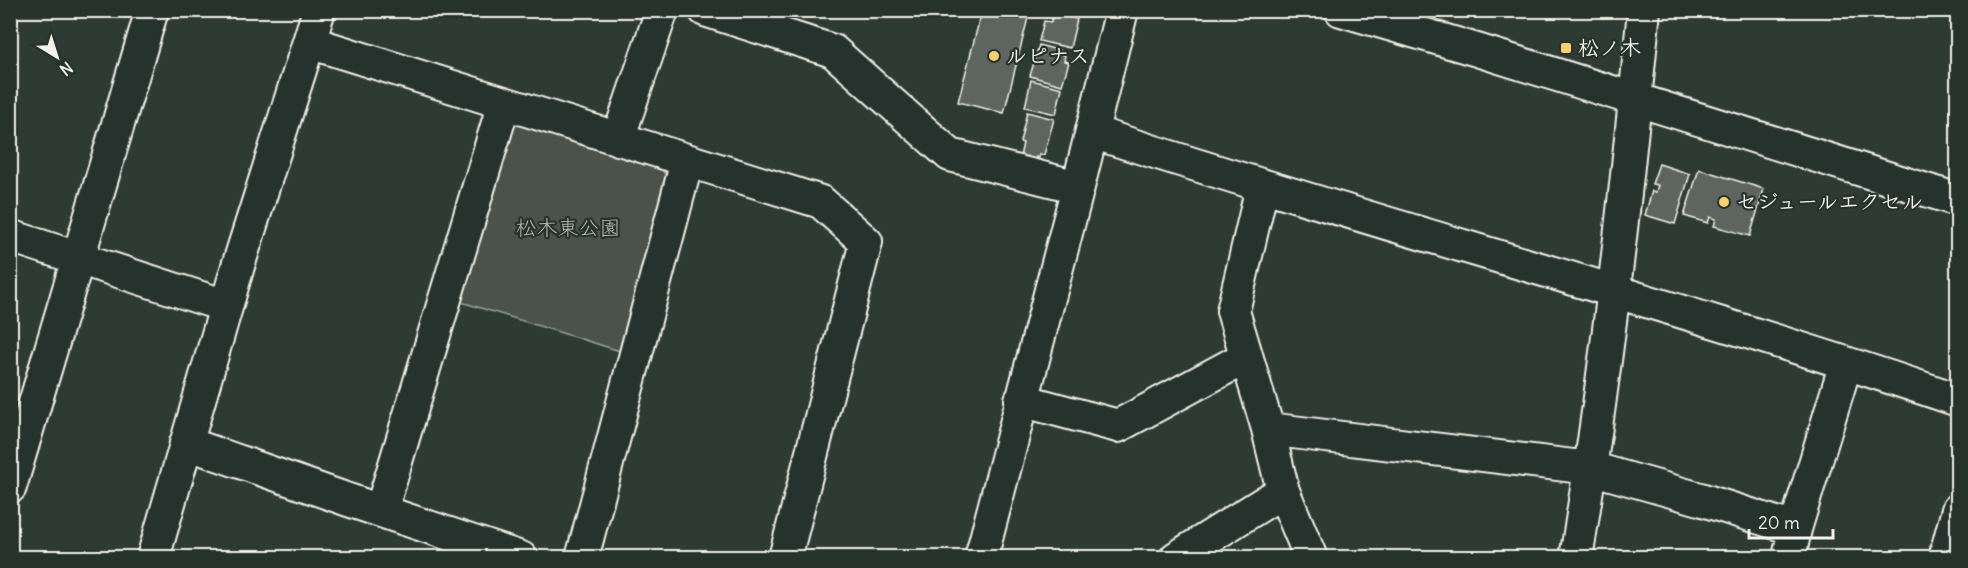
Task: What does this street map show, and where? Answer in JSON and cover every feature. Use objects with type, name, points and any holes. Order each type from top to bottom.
[{"type":"street","points":[[10,487],[152,10]]},
{"type":"street","points":[[153,558],[226,306],[319,10]]},
{"type":"street","points":[[618,139],[662,10]]},
{"type":"street","points":[[705,10],[833,51],[950,155],[1078,187]]},
{"type":"street","points":[[981,558],[1122,10]]},
{"type":"street","points":[[1341,10],[1958,200]]},
{"type":"street","points":[[1575,558],[1615,291],[1644,10]]},
{"type":"street","points":[[309,42],[821,202],[866,242],[784,558]]},
{"type":"street","points":[[381,511],[504,103]]},
{"type":"street","points":[[1092,132],[1262,187],[1615,291],[1958,400]]},
{"type":"street","points":[[582,558],[687,161]]},
{"type":"street","points":[[1262,187],[1233,311],[1268,429],[1283,491],[1311,558]]},
{"type":"street","points":[[10,236],[226,306]]},
{"type":"street","points":[[1021,400],[1118,426],[1246,357]]},
{"type":"street","points":[[1268,429],[1590,468],[1700,498],[1792,543],[1846,363]]},
{"type":"street","points":[[186,443],[521,558]]},
{"type":"street","points":[[1176,558],[1283,491]]},
{"type":"street","points":[[1945,558],[1958,510]]},
{"type":"green space","name":"松木東公園","points":[[520,122],[660,166],[668,180],[620,351],[458,301],[509,131]]},
{"type":"building","name":"ルピナス","points":[[982,10],[1030,10],[1004,113],[958,102]]},
{"type":"building","points":[[1053,14],[1077,19],[1070,48],[1039,41],[1044,21],[1051,22]]},
{"type":"building","points":[[1039,45],[1061,51],[1060,54],[1065,55],[1064,61],[1069,62],[1062,85],[1030,76]]},
{"type":"building","points":[[1031,80],[1062,88],[1056,114],[1025,107]]},
{"type":"building","points":[[1027,112],[1054,119],[1044,155],[1039,154],[1039,158],[1036,157],[1035,160],[1020,157],[1023,143],[1020,142]]},
{"type":"building","points":[[1659,164],[1690,174],[1675,224],[1645,215],[1652,191],[1656,192],[1658,185],[1652,184]]},
{"type":"building","name":"セジュールエクセル","points":[[1699,169],[1764,189],[1750,236],[1714,226],[1716,219],[1710,217],[1708,223],[1684,216]]},
{"type":"place","name":"松ノ木","points":[[1566,48]]},
{"type":"place","name":"ルピナス","points":[[994,56]]},
{"type":"place","name":"セジュールエクセル","points":[[1724,202]]}]
